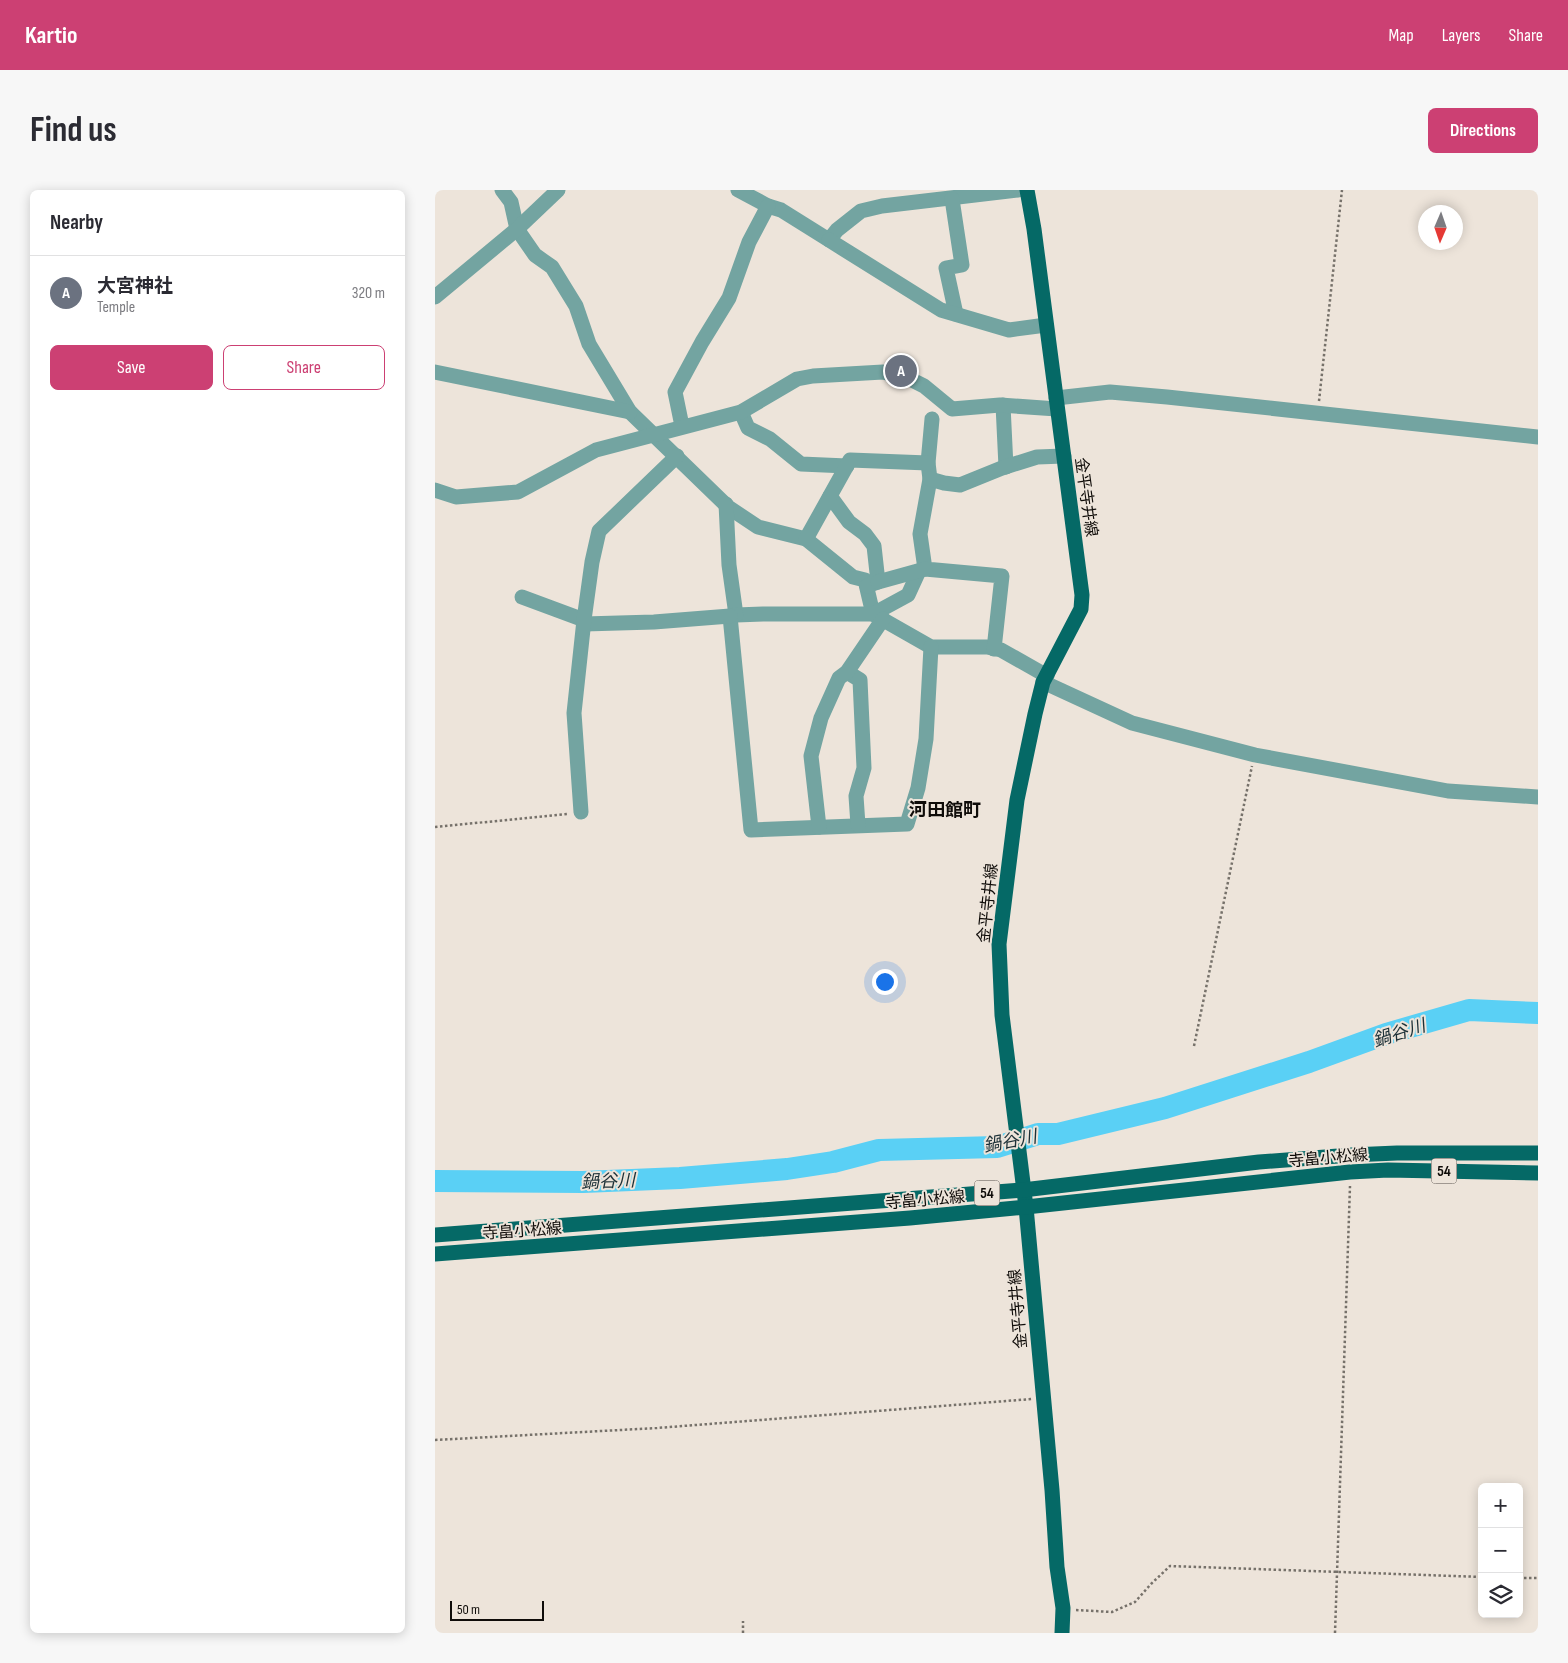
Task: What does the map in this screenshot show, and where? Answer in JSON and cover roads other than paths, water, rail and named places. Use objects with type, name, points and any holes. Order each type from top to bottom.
[{"type":"main road","name":"金平寺井線","points":[[1027,190],[1065,456],[1082,595],[1081,609],[1045,679],[1017,800],[999,944],[1002,1015],[1026,1207],[1052,1490],[1057,1567],[1063,1608],[1062,1633]]},
{"type":"main road","name":"寺畠小松線","points":[[435,1235],[1023,1190],[1259,1162],[1351,1155],[1397,1153],[1538,1153]]},
{"type":"main road","name":"寺畠小松線","points":[[435,1254],[910,1218],[1350,1172],[1388,1170],[1538,1173]]},
{"type":"street","points":[[502,190],[511,202],[517,229],[535,255],[552,267],[567,290],[576,306],[589,344],[630,412],[726,504],[759,527],[806,539],[853,577],[872,584],[922,570],[1002,576],[994,649]]},
{"type":"street","points":[[435,297],[517,229],[558,190]]},
{"type":"street","points":[[739,190],[768,206],[781,210],[941,310],[1009,330],[1046,325]]},
{"type":"street","points":[[829,240],[837,230],[861,211],[882,206],[1018,190]]},
{"type":"street","points":[[952,199],[962,265],[946,268],[956,314]]},
{"type":"street","points":[[682,426],[675,392],[729,298],[749,242],[768,206]]},
{"type":"street","points":[[435,372],[630,412]]},
{"type":"street","points":[[435,490],[457,497],[518,492],[596,450],[741,412],[797,379],[813,376],[883,372],[910,379],[924,386],[952,409]]},
{"type":"street","points":[[932,419],[952,409],[1003,405],[1057,404],[1110,392],[1538,437]]},
{"type":"street","points":[[819,827],[811,756],[821,718],[839,678],[847,672],[878,617],[908,595],[922,570],[920,534],[930,479],[928,463],[936,395]]},
{"type":"street","points":[[1003,405],[1006,467]]},
{"type":"street","points":[[741,412],[748,428],[770,439],[801,464],[847,466]]},
{"type":"street","points":[[581,812],[574,713],[592,562],[599,531],[677,456]]},
{"type":"street","points":[[930,479],[960,485],[1037,457],[1065,456]]},
{"type":"street","points":[[806,539],[850,460],[928,463]]},
{"type":"street","points":[[830,496],[849,522],[865,534],[874,546],[872,584],[878,617]]},
{"type":"street","points":[[726,504],[729,565],[751,830],[907,824],[918,788],[926,739],[931,647]]},
{"type":"street","points":[[522,597],[584,622],[646,622],[763,614],[878,617],[931,647],[987,647],[1001,650],[1045,679],[1132,723],[1255,755],[1448,791],[1538,797]]},
{"type":"street","points":[[847,672],[860,680],[864,768],[856,796],[858,826]]},
{"type":"waterway","name":"鍋谷川","points":[[435,1181],[583,1182],[680,1178],[787,1169],[833,1162],[879,1150],[997,1147],[1038,1134],[1058,1134],[1165,1108],[1309,1062],[1386,1034],[1469,1010],[1538,1013]]},
{"type":"place","name":"大宮神社","points":[[901,371]]},
{"type":"district","name":"河田館町","points":[[945,810]]}]
